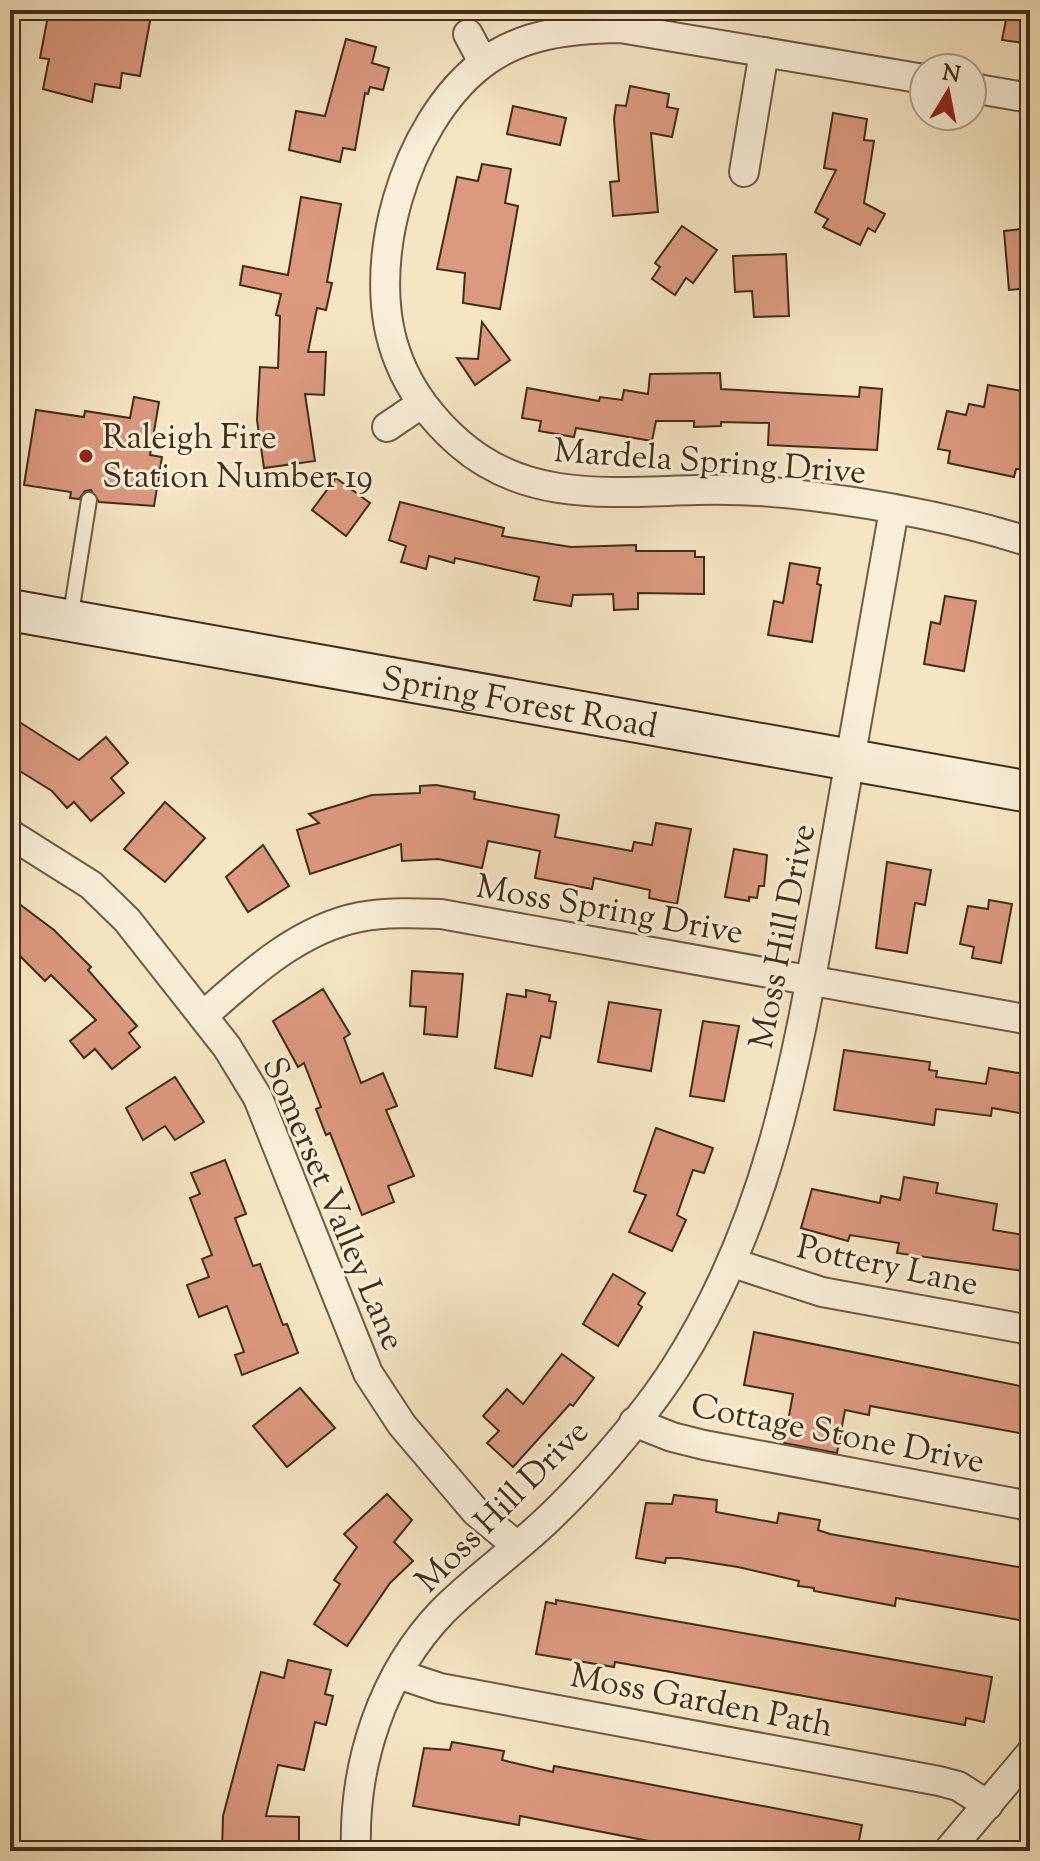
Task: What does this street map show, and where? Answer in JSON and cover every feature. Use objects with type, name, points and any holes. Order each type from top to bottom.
[{"type":"main road","name":"Spring Forest Road","points":[[10,610],[1030,792]]},
{"type":"street","name":"Mardela Spring Drive","points":[[908,76],[620,28],[573,29],[531,37],[483,62],[448,94],[416,147],[400,186],[386,273],[388,314],[398,359],[421,404],[461,445],[520,479],[547,487],[605,494],[700,490],[810,496],[894,510],[1030,542]]},
{"type":"street","points":[[468,34],[483,62]]},
{"type":"street","points":[[744,172],[764,52]]},
{"type":"street","points":[[988,91],[1030,98]]},
{"type":"street","points":[[387,427],[421,404]]},
{"type":"street","name":"Moss Hill Drive","points":[[356,1851],[357,1790],[375,1723],[398,1674],[442,1612],[546,1521],[634,1422],[675,1368],[733,1263],[766,1178],[782,1119],[811,981],[894,510]]},
{"type":"street","name":"Somerset Valley Lane","points":[[10,834],[91,885],[127,920],[227,1047],[258,1098],[368,1373],[402,1425],[476,1512],[516,1545]]},
{"type":"street","name":"Moss Spring Drive","points":[[203,1016],[279,953],[319,931],[359,917],[404,913],[441,914],[1030,1020]]},
{"type":"street","name":"Pottery Lane","points":[[733,1263],[822,1292],[1030,1330]]},
{"type":"street","name":"Cottage Stone Drive","points":[[634,1422],[704,1445],[1030,1506]]},
{"type":"street","name":"Moss Garden Path","points":[[398,1674],[440,1688],[939,1781],[958,1786],[988,1805]]},
{"type":"street","points":[[948,1851],[1030,1754]]},
{"type":"lane","points":[[70,620],[89,500]]},
{"type":"building","points":[[49,10],[152,10],[140,76],[122,73],[120,88],[95,84],[92,102],[43,89],[49,59],[40,58]]},
{"type":"building","points":[[1008,10],[1030,10],[1030,44],[1002,40]]},
{"type":"building","points":[[346,39],[376,47],[372,63],[389,68],[383,90],[370,87],[368,94],[365,93],[355,150],[343,148],[340,162],[289,150],[296,111],[325,116]]},
{"type":"building","points":[[630,86],[669,94],[667,107],[678,109],[672,137],[651,133],[658,212],[613,216],[610,182],[619,181],[614,119],[616,105],[626,106]]},
{"type":"building","points":[[513,106],[566,118],[560,145],[507,134]]},
{"type":"building","points":[[833,113],[867,119],[864,140],[874,141],[864,203],[885,214],[875,232],[868,228],[860,245],[823,227],[828,219],[815,212],[836,170],[824,168]]},
{"type":"building","points":[[482,164],[511,169],[505,203],[518,206],[500,309],[463,303],[465,273],[437,269],[457,177],[478,181]]},
{"type":"building","points":[[301,197],[341,204],[327,282],[332,283],[326,310],[317,308],[308,352],[326,352],[324,395],[305,394],[315,461],[264,468],[257,420],[260,367],[278,368],[280,316],[276,315],[281,294],[240,285],[243,266],[288,275]]},
{"type":"building","points":[[682,226],[717,250],[693,283],[686,278],[675,295],[652,279],[660,267],[655,263]]},
{"type":"building","points":[[1030,228],[1030,288],[1009,290],[1004,231]]},
{"type":"building","points":[[786,254],[789,316],[754,317],[752,291],[735,292],[733,256]]},
{"type":"building","points":[[482,322],[510,360],[475,385],[457,358],[478,359]]},
{"type":"building","points":[[720,373],[721,389],[859,397],[860,387],[882,389],[877,450],[768,445],[769,423],[721,422],[721,426],[694,427],[694,421],[656,421],[652,441],[576,428],[574,437],[539,431],[541,421],[522,418],[527,388],[599,401],[600,397],[622,400],[624,390],[648,394],[650,374]]},
{"type":"building","points":[[988,385],[1028,392],[1021,416],[1030,419],[1030,469],[1016,469],[1014,477],[948,463],[950,451],[938,449],[947,411],[966,415],[969,404],[984,407]]},
{"type":"building","points":[[134,397],[159,402],[150,455],[162,457],[154,506],[99,502],[91,490],[85,491],[79,499],[70,498],[71,492],[24,485],[36,410],[84,417],[85,411],[130,418]]},
{"type":"building","points":[[336,478],[370,503],[346,536],[312,510]]},
{"type":"building","points":[[400,502],[504,528],[502,536],[571,547],[636,545],[636,551],[695,551],[695,557],[704,557],[704,594],[638,593],[638,609],[614,610],[613,594],[573,595],[571,606],[534,600],[539,577],[455,558],[454,563],[429,556],[426,569],[401,562],[406,546],[389,540]]},
{"type":"building","points":[[790,563],[820,568],[817,584],[821,585],[812,642],[768,635],[774,601],[783,603]]},
{"type":"building","points":[[945,596],[976,601],[964,671],[924,664],[931,622],[940,624]]},
{"type":"building","points":[[10,716],[79,760],[106,737],[128,763],[111,778],[124,793],[91,821],[74,802],[67,808],[52,791],[10,765]]},
{"type":"building","points":[[436,785],[475,792],[474,799],[559,815],[555,837],[632,851],[634,842],[652,845],[656,823],[691,829],[677,904],[649,898],[650,890],[594,878],[592,889],[535,878],[540,851],[488,841],[482,868],[438,859],[402,861],[401,844],[310,874],[297,830],[319,823],[309,814],[372,795],[420,793],[420,786]]},
{"type":"building","points":[[165,802],[205,838],[165,882],[124,849]]},
{"type":"building","points":[[263,845],[289,886],[248,912],[226,877]]},
{"type":"building","points":[[734,849],[767,855],[764,886],[759,886],[757,898],[749,897],[749,901],[725,897]]},
{"type":"building","points":[[887,862],[931,870],[925,905],[915,903],[907,953],[876,948]]},
{"type":"building","points":[[10,897],[54,930],[91,967],[88,970],[137,1026],[129,1033],[140,1047],[112,1069],[95,1049],[84,1058],[70,1041],[96,1020],[51,975],[45,981],[10,946]]},
{"type":"building","points":[[989,900],[1012,904],[1001,963],[972,958],[974,947],[960,944],[968,906],[988,909]]},
{"type":"building","points":[[412,971],[463,974],[457,1037],[424,1034],[426,1007],[410,1006]]},
{"type":"building","points":[[323,989],[350,1034],[344,1038],[361,1083],[383,1073],[397,1106],[386,1110],[414,1176],[388,1186],[394,1202],[362,1215],[330,1133],[326,1135],[316,1109],[321,1107],[304,1063],[298,1067],[273,1021]]},
{"type":"building","points":[[526,990],[550,995],[549,1001],[556,1002],[550,1038],[541,1036],[532,1076],[495,1068],[507,994],[526,997]]},
{"type":"building","points":[[609,1002],[661,1010],[651,1071],[598,1062]]},
{"type":"building","points":[[703,1021],[739,1026],[724,1101],[690,1096]]},
{"type":"building","points":[[844,1050],[930,1062],[929,1070],[937,1071],[936,1077],[986,1084],[989,1068],[1030,1075],[1030,1115],[992,1108],[991,1116],[936,1109],[934,1125],[834,1110]]},
{"type":"building","points":[[175,1077],[204,1122],[175,1140],[165,1126],[143,1140],[126,1108]]},
{"type":"building","points":[[656,1128],[713,1148],[704,1173],[693,1170],[677,1215],[686,1220],[672,1251],[629,1232],[646,1195],[634,1191]]},
{"type":"building","points":[[225,1160],[246,1214],[235,1218],[253,1266],[260,1264],[283,1325],[287,1324],[298,1353],[242,1375],[235,1355],[244,1352],[227,1306],[199,1317],[187,1285],[209,1277],[202,1259],[212,1255],[190,1198],[200,1194],[191,1173]]},
{"type":"building","points":[[904,1177],[938,1183],[936,1193],[997,1204],[993,1230],[1030,1236],[1030,1272],[897,1253],[899,1243],[850,1235],[848,1241],[801,1228],[812,1189],[880,1203],[881,1196],[900,1200]]},
{"type":"building","points":[[613,1274],[645,1293],[638,1304],[642,1307],[618,1346],[583,1324]]},
{"type":"building","points":[[754,1332],[1030,1388],[1030,1435],[870,1406],[869,1415],[845,1410],[837,1453],[784,1443],[793,1394],[744,1385]]},
{"type":"building","points":[[562,1354],[594,1378],[573,1406],[570,1404],[513,1467],[487,1443],[499,1431],[483,1416],[507,1389],[523,1404]]},
{"type":"building","points":[[300,1388],[335,1428],[287,1467],[253,1426]]},
{"type":"building","points":[[387,1494],[412,1520],[394,1542],[413,1561],[390,1583],[347,1646],[314,1624],[340,1584],[334,1580],[357,1547],[344,1534]]},
{"type":"building","points":[[674,1495],[717,1500],[716,1512],[777,1523],[779,1513],[820,1520],[818,1530],[830,1534],[1030,1569],[1030,1622],[896,1598],[895,1606],[814,1591],[814,1588],[798,1586],[799,1581],[738,1567],[680,1558],[666,1558],[665,1563],[636,1558],[646,1503],[672,1504]]},
{"type":"building","points":[[556,1600],[992,1677],[984,1722],[966,1718],[965,1725],[615,1662],[614,1667],[536,1654],[546,1602],[556,1604]]},
{"type":"building","points":[[288,1660],[331,1670],[325,1694],[333,1696],[326,1725],[315,1722],[304,1770],[278,1765],[266,1816],[299,1817],[299,1846],[291,1846],[291,1851],[222,1851],[223,1816],[261,1672],[284,1678]]},
{"type":"building","points":[[452,1742],[504,1751],[502,1760],[553,1772],[554,1766],[862,1825],[857,1851],[740,1851],[686,1843],[685,1848],[520,1816],[519,1825],[413,1806],[424,1748],[450,1750]]},
{"type":"place","name":"Raleigh Fire Station Number 19","points":[[86,456]]}]
